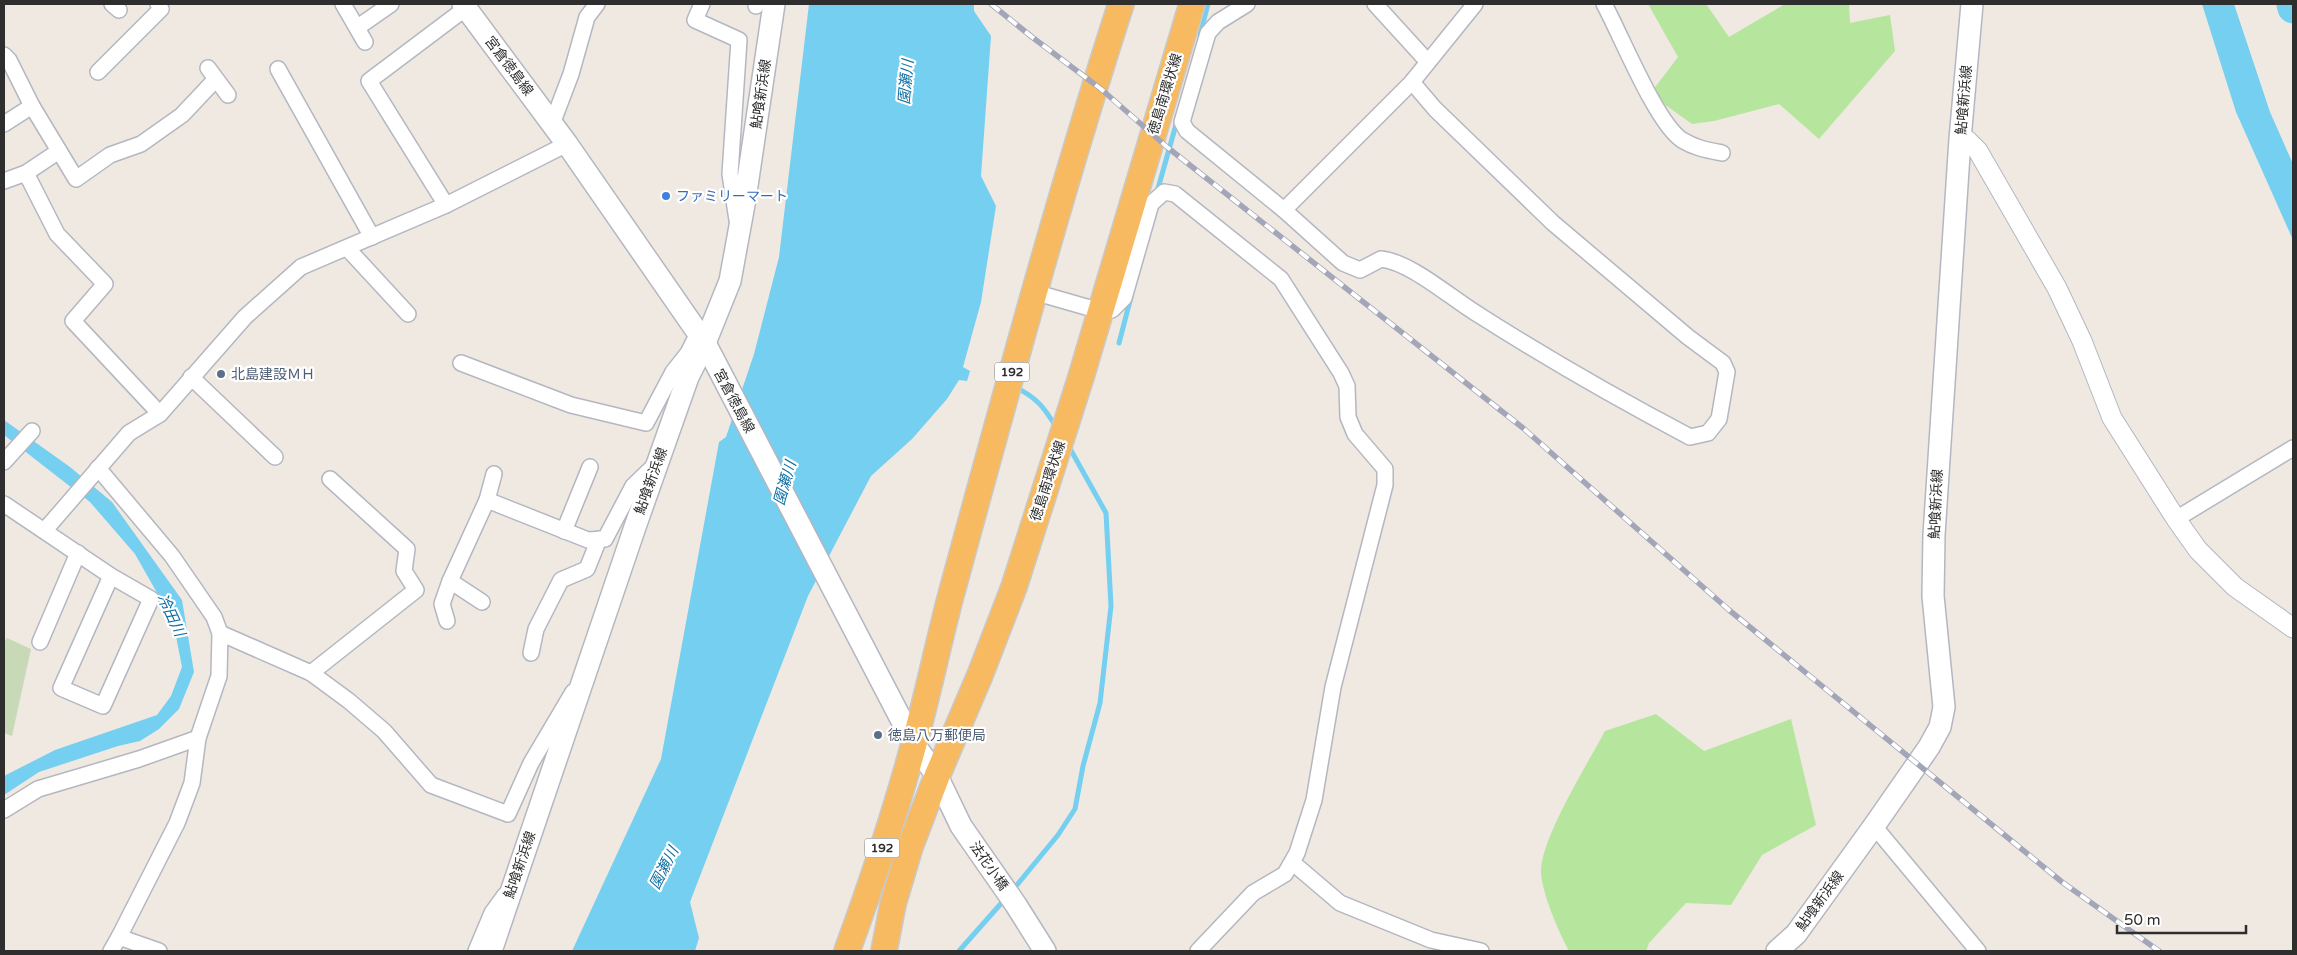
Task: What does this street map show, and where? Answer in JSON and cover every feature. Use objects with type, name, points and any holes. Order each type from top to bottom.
[{"type":"highway","name":"192","points":[[847,951],[867,896],[914,744],[944,620],[1034,292],[1085,117],[1121,4]]},
{"type":"highway","name":"徳島南環状線","points":[[884,951],[893,904],[910,847],[1004,613],[1048,481],[1081,377],[1192,4]]},
{"type":"main road","name":"鮎喰新浜線","points":[[491,951],[657,463],[688,377],[705,345],[730,281],[738,234],[762,4]]},
{"type":"main road","name":"鮎喰新浜線","points":[[1777,951],[1796,934],[1929,747],[1940,726],[1944,707],[1933,596],[1934,535],[1960,139],[1972,4]]},
{"type":"main road","name":"宮倉徳島線","points":[[464,6],[567,144],[705,345],[914,744],[937,776],[961,826]]},
{"type":"main road","name":"法花小橋","points":[[961,826],[1016,905],[1045,951]]},
{"type":"street","points":[[98,72],[161,9],[158,4]]},
{"type":"street","points":[[343,4],[365,42]]},
{"type":"street","points":[[358,27],[391,4]]},
{"type":"street","points":[[552,124],[571,74],[587,17],[597,4]]},
{"type":"street","points":[[702,4],[695,20],[739,40],[730,174],[738,234]]},
{"type":"street","points":[[1247,4],[1218,22],[1208,33],[1182,122],[1187,131],[1284,210],[1343,263],[1360,270],[1380,259],[1402,264],[1478,315],[1581,378],[1690,437],[1708,433],[1719,419],[1721,412],[1727,372],[1723,363],[1688,337],[1553,223],[1435,109],[1412,82]]},
{"type":"street","points":[[1375,4],[1427,61]]},
{"type":"street","points":[[1284,210],[1412,82],[1427,61],[1475,4]]},
{"type":"street","points":[[1604,4],[1661,117],[1680,139],[1701,149],[1722,153]]},
{"type":"street","points":[[446,205],[369,81],[464,6]]},
{"type":"street","points":[[4,55],[9,60],[32,106],[76,178],[110,155],[141,144],[182,114],[211,74],[228,95]]},
{"type":"street","points":[[278,68],[372,237]]},
{"type":"street","points":[[4,124],[32,106]]},
{"type":"street","points":[[1960,139],[1967,140],[1978,151],[2058,288],[2082,341],[2112,418],[2176,518],[2198,550],[2235,587],[2293,628]]},
{"type":"street","points":[[45,530],[129,433],[160,414],[245,317],[301,267],[446,205],[567,144]]},
{"type":"street","points":[[4,181],[26,173],[59,151]]},
{"type":"street","points":[[26,173],[57,234],[105,284],[73,321],[160,414]]},
{"type":"street","points":[[1034,292],[1100,311],[1112,310],[1124,298],[1151,204],[1164,192],[1175,194],[1281,279],[1293,295],[1341,373],[1346,386],[1348,417],[1356,434],[1385,469],[1385,486],[1333,687],[1314,800],[1293,863],[1285,874],[1253,893],[1198,951]]},
{"type":"street","points":[[347,248],[408,314]]},
{"type":"street","points":[[462,363],[571,405],[646,423],[673,372],[688,353],[705,345]]},
{"type":"street","points":[[192,377],[275,457]]},
{"type":"street","points":[[8,457],[32,430]]},
{"type":"street","points":[[2176,518],[2293,448]]},
{"type":"street","points":[[487,500],[588,540],[606,539],[633,486],[657,463]]},
{"type":"street","points":[[564,531],[590,467]]},
{"type":"street","points":[[96,471],[172,556],[214,617],[220,633],[219,676],[198,738],[192,784],[177,823],[120,937],[111,951]]},
{"type":"street","points":[[447,621],[442,604],[450,581],[487,500],[494,474]]},
{"type":"street","points":[[311,673],[416,590],[404,571],[407,549],[330,480]]},
{"type":"street","points":[[4,504],[111,576],[151,599],[103,706],[61,688],[111,576]]},
{"type":"street","points":[[531,653],[536,629],[561,580],[587,570],[599,539]]},
{"type":"street","points":[[40,642],[78,552]]},
{"type":"street","points":[[450,581],[482,602]]},
{"type":"street","points":[[220,633],[311,673],[349,701],[384,731],[431,785],[508,814],[531,763],[559,712],[585,673]]},
{"type":"street","points":[[4,810],[38,789],[139,759],[198,738]]},
{"type":"street","points":[[1874,826],[1978,951]]},
{"type":"street","points":[[1293,863],[1340,903],[1432,940],[1481,951]]},
{"type":"street","points":[[476,951],[492,913],[514,884]]},
{"type":"street","points":[[120,937],[159,951]]},
{"type":"green space","points":[[1648,4],[1706,4],[1729,37],[1785,4],[1849,4],[1850,23],[1890,15],[1895,51],[1819,139],[1779,104],[1714,121],[1692,124],[1650,94],[1678,57]]},
{"type":"green space","points":[[7,638],[31,649],[12,736],[4,733],[4,643]]},
{"type":"green space","points":[[1656,714],[1704,751],[1791,719],[1816,825],[1762,855],[1731,905],[1686,903],[1649,943],[1646,951],[1569,951],[1551,911],[1542,878],[1541,869],[1550,837],[1567,799],[1605,731]]},
{"type":"water","name":"園瀬川","points":[[809,4],[974,4],[974,11],[991,36],[981,176],[996,206],[981,302],[963,367],[970,371],[967,381],[959,380],[947,399],[912,439],[871,476],[808,596],[690,902],[699,938],[695,951],[572,951],[661,759],[719,442],[726,437],[754,354],[779,257]]},
{"type":"water","points":[[2202,4],[2234,4],[2270,112],[2293,164],[2293,240],[2236,112]]},
{"type":"water","name":"冷田川","points":[[4,420],[70,467],[112,502],[182,600],[194,672],[179,709],[159,729],[140,741],[118,746],[39,772],[4,795],[4,776],[55,750],[157,715],[171,696],[182,667],[173,621],[135,554],[90,502],[4,435]]},
{"type":"waterway","points":[[1200,35],[1208,4]]},
{"type":"waterway","points":[[2292,4],[2293,8]]},
{"type":"waterway","points":[[1157,192],[1177,121]]},
{"type":"waterway","points":[[1119,343],[1131,297]]},
{"type":"waterway","points":[[1015,387],[1029,395],[1039,404],[1056,427]]},
{"type":"waterway","points":[[1012,891],[1058,835],[1075,809],[1083,766],[1100,703],[1111,606],[1106,513],[1068,445]]},
{"type":"waterway","points":[[959,951],[1005,899]]},
{"type":"railway","points":[[991,4],[1101,89],[1167,147],[1523,428],[1729,610],[2062,882],[2159,951]]},
{"type":"place","name":"ファミリーマート","points":[[666,196]]},
{"type":"place","name":"北島建設ＭＨ","points":[[221,374]]},
{"type":"place","name":"徳島八万郵便局","points":[[878,735]]}]
